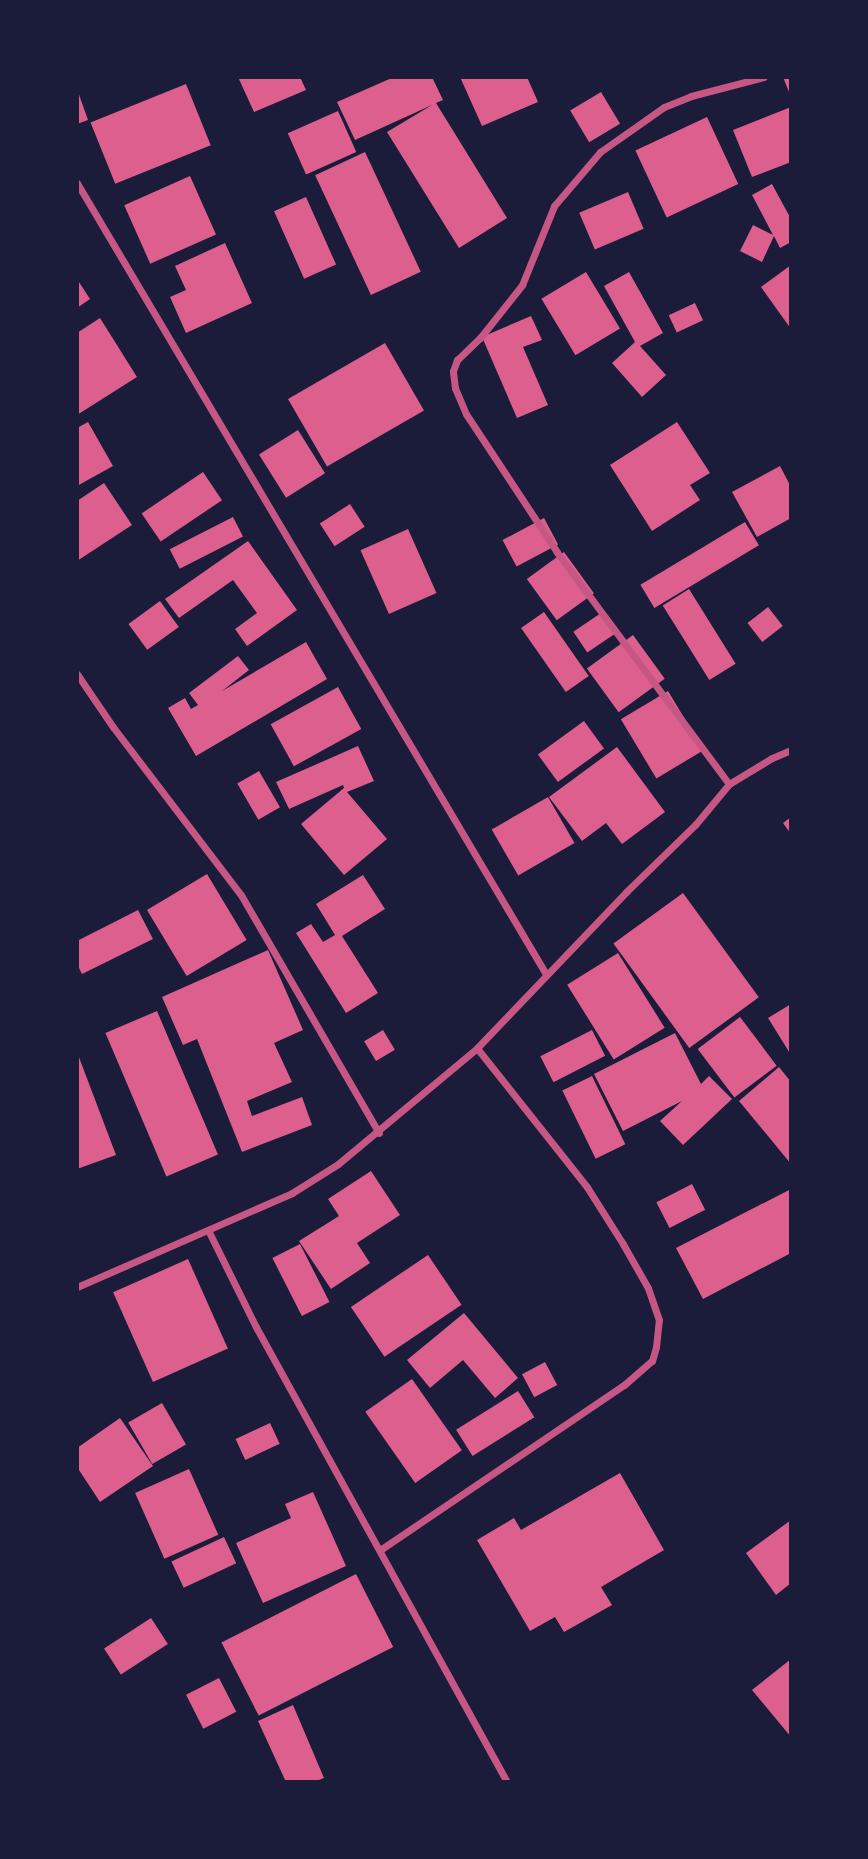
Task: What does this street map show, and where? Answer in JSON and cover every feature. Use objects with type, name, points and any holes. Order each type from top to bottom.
[{"type":"street","points":[[729,784],[557,552],[466,414],[455,388],[453,372],[457,360],[480,338],[522,285],[554,206],[600,152],[664,107],[691,96],[764,77]]},
{"type":"street","points":[[77,183],[547,974]]},
{"type":"street","points":[[77,674],[113,727],[242,895],[379,1133]]},
{"type":"street","points":[[77,1286],[292,1193],[338,1164],[379,1133],[477,1048],[625,891],[695,825],[729,784],[772,758],[791,750]]},
{"type":"street","points":[[380,1550],[624,1385],[652,1361],[656,1347],[659,1320],[648,1287],[623,1244],[587,1187],[477,1048]]},
{"type":"street","points":[[208,1230],[256,1327],[507,1782]]},
{"type":"building","points":[[238,77],[300,77],[306,90],[254,112]]},
{"type":"building","points":[[394,77],[432,77],[443,100],[436,103],[507,218],[459,248],[387,132],[432,105],[355,140],[337,102]]},
{"type":"building","points":[[460,77],[527,77],[538,102],[482,126]]},
{"type":"building","points":[[783,77],[791,77],[791,97]]},
{"type":"building","points":[[186,84],[211,145],[115,184],[91,123]]},
{"type":"building","points":[[77,89],[88,120],[77,124]]},
{"type":"building","points":[[601,92],[620,124],[589,142],[570,111]]},
{"type":"building","points":[[791,107],[791,162],[752,177],[733,130]]},
{"type":"building","points":[[338,111],[356,152],[306,174],[288,133]]},
{"type":"building","points":[[707,117],[738,184],[667,217],[635,150]]},
{"type":"building","points":[[365,152],[421,272],[371,295],[315,175]]},
{"type":"building","points":[[190,176],[216,234],[150,264],[124,205]]},
{"type":"building","points":[[772,184],[791,219],[791,242],[780,248],[774,236],[762,262],[740,251],[753,225],[773,235],[752,195]]},
{"type":"building","points":[[628,192],[644,229],[595,250],[579,213]]},
{"type":"building","points":[[306,197],[336,265],[304,279],[274,211]]},
{"type":"building","points":[[225,243],[252,303],[186,333],[170,297],[186,290],[175,266]]},
{"type":"building","points":[[791,265],[791,329],[761,287]]},
{"type":"building","points":[[586,272],[620,329],[575,355],[541,299]]},
{"type":"building","points":[[629,272],[663,333],[640,346],[666,375],[642,397],[612,363],[635,342],[604,286]]},
{"type":"building","points":[[77,279],[90,299],[77,308]]},
{"type":"building","points":[[695,303],[703,320],[677,332],[669,315]]},
{"type":"building","points":[[531,316],[542,340],[523,347],[548,405],[517,418],[482,337]]},
{"type":"building","points":[[100,318],[137,377],[77,415],[77,333]]},
{"type":"building","points":[[385,343],[424,411],[327,467],[288,399]]},
{"type":"building","points":[[88,422],[113,466],[77,486],[77,428]]},
{"type":"building","points":[[677,422],[710,473],[690,485],[700,500],[652,531],[610,465]]},
{"type":"building","points":[[298,430],[325,473],[286,498],[259,454]]},
{"type":"building","points":[[780,466],[791,487],[791,518],[757,537],[732,492]]},
{"type":"building","points":[[203,472],[222,500],[161,542],[142,513]]},
{"type":"building","points":[[104,483],[132,525],[77,561],[77,501]]},
{"type":"building","points":[[350,504],[365,527],[335,546],[320,524]]},
{"type":"building","points":[[233,517],[243,537],[180,569],[170,549]]},
{"type":"building","points":[[544,518],[558,544],[517,567],[503,540]]},
{"type":"building","points":[[745,522],[759,545],[654,608],[640,585]]},
{"type":"building","points":[[408,529],[436,593],[389,614],[360,550]]},
{"type":"building","points":[[248,541],[297,610],[247,646],[235,629],[257,613],[233,580],[179,618],[165,599]]},
{"type":"building","points":[[564,552],[594,593],[557,620],[527,579]]},
{"type":"building","points":[[689,589],[736,664],[709,680],[663,605]]},
{"type":"building","points":[[160,601],[179,627],[147,650],[128,624]]},
{"type":"building","points":[[768,607],[783,626],[762,642],[748,623]]},
{"type":"building","points":[[604,611],[618,632],[587,652],[573,632]]},
{"type":"building","points":[[544,612],[589,676],[566,692],[521,628]]},
{"type":"building","points":[[633,635],[665,679],[619,712],[587,669]]},
{"type":"building","points":[[306,642],[327,679],[196,756],[168,708],[185,698],[191,709],[198,705],[189,693],[238,656],[249,670],[222,691]]},
{"type":"building","points":[[338,687],[361,729],[294,766],[271,724]]},
{"type":"building","points":[[668,691],[704,750],[656,778],[621,719]]},
{"type":"building","points":[[584,721],[604,749],[558,782],[538,755]]},
{"type":"building","points":[[358,746],[374,781],[347,792],[387,839],[344,875],[301,824],[344,788],[343,785],[289,809],[276,782]]},
{"type":"building","points":[[617,747],[665,812],[622,844],[606,823],[582,841],[549,797]]},
{"type":"building","points":[[259,771],[280,807],[258,820],[237,784]]},
{"type":"building","points":[[548,797],[574,843],[518,875],[492,830]]},
{"type":"building","points":[[791,817],[791,834],[783,823]]},
{"type":"building","points":[[207,874],[247,940],[187,976],[147,910]]},
{"type":"building","points":[[363,875],[385,909],[342,936],[378,993],[346,1013],[296,933],[311,924],[323,942],[335,935],[316,904]]},
{"type":"building","points":[[683,893],[759,997],[689,1048],[613,944]]},
{"type":"building","points":[[138,910],[153,939],[82,974],[77,964],[77,941]]},
{"type":"building","points":[[268,950],[303,1030],[274,1043],[292,1082],[247,1101],[252,1116],[302,1097],[312,1125],[242,1152],[197,1039],[183,1045],[162,997]]},
{"type":"building","points":[[618,953],[665,1028],[614,1059],[567,985]]},
{"type":"building","points":[[791,1004],[791,1055],[768,1018]]},
{"type":"building","points":[[157,1011],[218,1155],[166,1176],[105,1033]]},
{"type":"building","points":[[740,1017],[777,1066],[734,1098],[698,1049]]},
{"type":"building","points":[[383,1030],[395,1050],[376,1061],[364,1041]]},
{"type":"building","points":[[592,1030],[605,1056],[553,1082],[540,1056]]},
{"type":"building","points":[[675,1033],[701,1084],[709,1076],[732,1099],[683,1145],[660,1121],[682,1101],[623,1131],[594,1074]]},
{"type":"building","points":[[77,1052],[116,1155],[77,1169]]},
{"type":"building","points":[[779,1067],[791,1082],[791,1164],[739,1101]]},
{"type":"building","points":[[592,1076],[625,1144],[596,1159],[562,1090]]},
{"type":"building","points":[[371,1171],[400,1215],[357,1243],[370,1263],[331,1289],[299,1241],[339,1216],[328,1199]]},
{"type":"building","points":[[692,1184],[705,1210],[670,1228],[656,1202]]},
{"type":"building","points":[[791,1189],[791,1253],[703,1299],[676,1248]]},
{"type":"building","points":[[300,1244],[330,1302],[302,1316],[272,1258]]},
{"type":"building","points":[[428,1255],[462,1305],[384,1357],[351,1307]]},
{"type":"building","points":[[188,1259],[228,1349],[153,1382],[113,1292]]},
{"type":"building","points":[[464,1313],[518,1378],[495,1398],[463,1360],[430,1388],[407,1360]]},
{"type":"building","points":[[545,1362],[557,1385],[534,1397],[522,1374]]},
{"type":"building","points":[[412,1379],[462,1450],[415,1483],[365,1412]]},
{"type":"building","points":[[518,1391],[534,1417],[473,1456],[456,1430]]},
{"type":"building","points":[[162,1403],[186,1445],[152,1464],[128,1422]]},
{"type":"building","points":[[120,1418],[153,1466],[100,1502],[77,1467],[77,1448]]},
{"type":"building","points":[[270,1423],[280,1444],[245,1460],[236,1439]]},
{"type":"building","points":[[189,1469],[218,1535],[164,1559],[135,1493]]},
{"type":"building","points":[[620,1473],[664,1550],[601,1587],[612,1605],[564,1632],[555,1617],[530,1631],[477,1540],[514,1518],[521,1530]]},
{"type":"building","points":[[313,1492],[346,1566],[263,1603],[236,1543],[291,1518],[285,1504]]},
{"type":"building","points":[[791,1520],[791,1583],[776,1595],[746,1553]]},
{"type":"building","points":[[224,1537],[236,1563],[184,1588],[171,1562]]},
{"type":"building","points":[[356,1574],[393,1647],[259,1716],[221,1643]]},
{"type":"building","points":[[151,1618],[168,1644],[121,1674],[104,1648]]},
{"type":"building","points":[[791,1659],[791,1737],[752,1690]]},
{"type":"building","points":[[219,1678],[236,1712],[203,1729],[186,1695]]},
{"type":"building","points":[[293,1705],[324,1778],[314,1782],[286,1782],[258,1721]]}]
